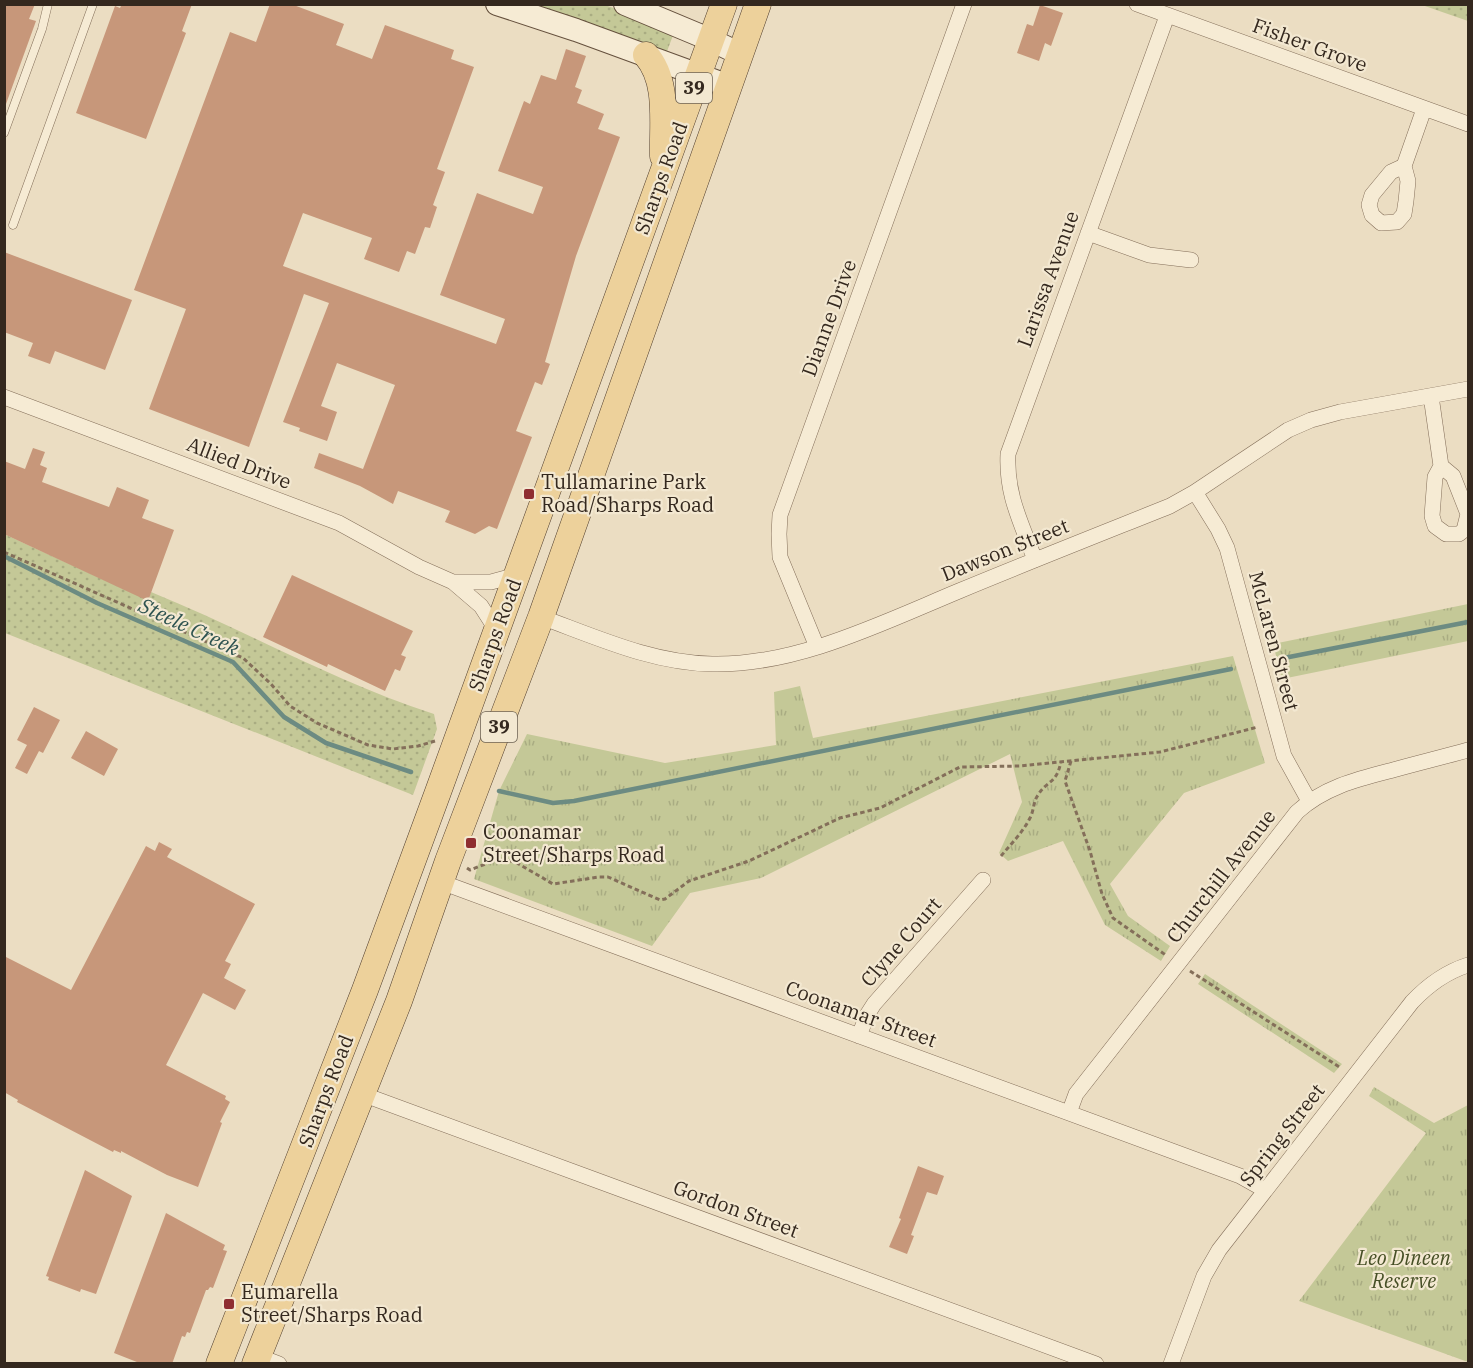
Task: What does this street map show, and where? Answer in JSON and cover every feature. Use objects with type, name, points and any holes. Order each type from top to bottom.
[{"type":"main road","name":"Sharps Road","points":[[219,1364],[365,990],[484,669],[724,4]]},
{"type":"main road","name":"Sharps Road","points":[[264,1361],[399,1001],[444,871],[541,617],[758,4]]},
{"type":"main road","points":[[646,55],[657,70],[662,91],[663,171]]},
{"type":"main road","points":[[484,669],[503,662],[515,630],[526,621],[541,617]]},
{"type":"main road","points":[[365,990],[399,1001]]},
{"type":"street","points":[[497,4],[729,86]]},
{"type":"street","points":[[625,4],[740,54]]},
{"type":"street","name":"Dianne Drive","points":[[817,647],[780,556],[780,515],[964,4]]},
{"type":"street","name":"Fisher Grove","points":[[1137,4],[1468,124]]},
{"type":"street","name":"Larissa Avenue","points":[[1035,560],[1011,498],[1007,474],[1008,454],[1167,15]]},
{"type":"street","points":[[1404,166],[1424,108]]},
{"type":"street","points":[[1088,233],[1149,255],[1191,261]]},
{"type":"street","name":"Dawson Street","points":[[541,617],[638,652],[674,661],[740,664],[770,660],[817,647],[1170,506],[1288,430],[1311,420],[1340,412],[1468,389]]},
{"type":"street","points":[[1431,396],[1442,466],[1436,477],[1432,516],[1435,526],[1446,534],[1459,534],[1464,530],[1468,514],[1453,476],[1442,466]]},
{"type":"street","name":"Allied Drive","points":[[4,397],[333,521],[419,567],[453,582],[481,606],[497,631]]},
{"type":"street","name":"McLaren Street","points":[[1195,492],[1227,548],[1284,756],[1309,801]]},
{"type":"street","name":"Allied Drive","points":[[453,582],[491,582],[517,575]]},
{"type":"street","name":"Churchill Avenue","points":[[1069,1113],[1076,1094],[1297,812],[1309,801],[1357,779],[1468,750]]},
{"type":"street","name":"Coonamar Street","points":[[444,871],[859,1036],[1240,1176],[1265,1190]]},
{"type":"street","name":"Clyne Court","points":[[859,1036],[867,1015],[874,1005],[983,880]]},
{"type":"street","name":"Spring Street","points":[[1171,1364],[1210,1264],[1265,1190],[1412,1002],[1436,981],[1468,965]]},
{"type":"street","name":"Gordon Street","points":[[363,1094],[1096,1364]]},
{"type":"lane","points":[[4,133],[42,29],[48,4]]},
{"type":"lane","points":[[13,225],[93,4]]},
{"type":"path","points":[[4,552],[233,652],[243,658],[290,706],[317,723],[368,745],[393,749],[410,747],[460,734]]},
{"type":"path","points":[[444,871],[470,870],[492,860],[509,859],[553,884],[608,877],[660,900],[665,899],[689,881],[749,861],[840,818],[880,808],[960,767],[994,768],[1160,752],[1258,727]]},
{"type":"path","points":[[1001,856],[1029,822],[1036,798],[1054,781],[1062,761]]},
{"type":"green space","points":[[528,5],[605,5],[675,30],[666,54]]},
{"type":"green space","points":[[1422,5],[1468,5],[1468,21]]},
{"type":"green space","points":[[4,534],[148,600],[151,592],[326,672],[434,714],[437,729],[413,795],[5,633]]},
{"type":"green space","points":[[1468,604],[1468,641],[1282,679],[1273,644]]},
{"type":"green space","points":[[1233,656],[1265,763],[1184,793],[1110,884],[1128,916],[1170,946],[1161,961],[1105,925],[1063,841],[1008,861],[999,853],[1022,802],[1010,754],[761,878],[690,893],[652,946],[474,879],[499,791],[527,734],[665,763],[776,745],[774,692],[800,686],[813,738]]},
{"type":"green space","points":[[1205,974],[1342,1064],[1334,1073],[1198,984]]},
{"type":"green space","name":"Leo Dineen Reserve","points":[[1374,1087],[1434,1123],[1468,1105],[1468,1362],[1299,1301],[1426,1133],[1369,1096]]},
{"type":"building","points":[[4,4],[35,4],[29,19],[36,21],[6,104],[4,104]]},
{"type":"building","points":[[122,4],[192,4],[182,31],[186,33],[146,139],[76,113],[115,6],[120,8]]},
{"type":"building","points":[[270,4],[291,4],[344,24],[336,45],[372,59],[385,25],[454,50],[451,59],[474,67],[437,169],[445,172],[433,205],[437,207],[430,228],[425,227],[415,254],[407,251],[399,272],[364,259],[372,238],[303,213],[283,266],[496,344],[505,319],[440,295],[477,193],[533,214],[543,187],[498,171],[524,101],[530,104],[541,75],[556,80],[566,49],[586,56],[575,87],[582,90],[577,103],[604,114],[598,129],[620,137],[576,256],[545,362],[550,364],[542,385],[535,382],[516,431],[532,437],[497,529],[489,526],[475,534],[445,522],[450,511],[398,491],[393,504],[360,486],[314,468],[319,453],[363,469],[395,385],[337,363],[321,406],[337,412],[327,441],[299,431],[300,428],[283,422],[329,303],[304,294],[249,447],[149,409],[186,309],[134,290],[230,32],[256,42]]},
{"type":"building","points":[[1040,5],[1063,13],[1051,46],[1045,43],[1039,61],[1017,53],[1027,24],[1033,26]]},
{"type":"building","points":[[4,252],[132,300],[105,370],[55,351],[50,364],[28,356],[33,343],[4,332]]},
{"type":"building","points":[[33,448],[45,452],[40,465],[47,468],[42,482],[109,507],[117,487],[149,500],[142,518],[174,530],[148,601],[4,534],[4,461],[25,469]]},
{"type":"building","points":[[292,575],[413,631],[401,655],[406,657],[400,671],[395,669],[385,691],[263,637]]},
{"type":"building","points":[[34,707],[60,720],[43,753],[39,751],[27,774],[15,768],[27,745],[17,740]]},
{"type":"building","points":[[86,731],[118,749],[104,776],[71,758]]},
{"type":"building","points":[[159,842],[172,849],[167,857],[255,904],[225,961],[231,964],[224,978],[246,990],[235,1010],[203,993],[166,1065],[226,1096],[225,1099],[230,1102],[220,1122],[222,1123],[198,1187],[167,1175],[121,1151],[121,1153],[114,1150],[113,1152],[17,1102],[18,1100],[4,1092],[4,956],[71,990],[146,846],[155,851]]},
{"type":"building","points":[[918,1166],[944,1176],[937,1195],[927,1192],[911,1235],[914,1236],[907,1254],[889,1247],[901,1219],[899,1218]]},
{"type":"building","points":[[85,1170],[132,1196],[96,1294],[81,1289],[80,1292],[48,1280],[49,1277],[46,1276]]},
{"type":"building","points":[[166,1213],[225,1245],[223,1250],[227,1251],[213,1288],[206,1290],[190,1333],[187,1332],[185,1337],[182,1336],[172,1364],[142,1364],[114,1353]]},
{"type":"waterway","name":"Steele Creek","points":[[4,556],[97,603],[233,662],[284,717],[326,743],[411,772]]},
{"type":"waterway","points":[[1284,658],[1468,622]]},
{"type":"waterway","points":[[499,791],[553,803],[574,801],[1231,669]]},
{"type":"place","name":"Tullamarine Park Road/Sharps Road","points":[[529,494]]},
{"type":"place","name":"Coonamar Street/Sharps Road","points":[[471,843]]},
{"type":"place","name":"Eumarella Street/Sharps Road","points":[[229,1304]]}]
